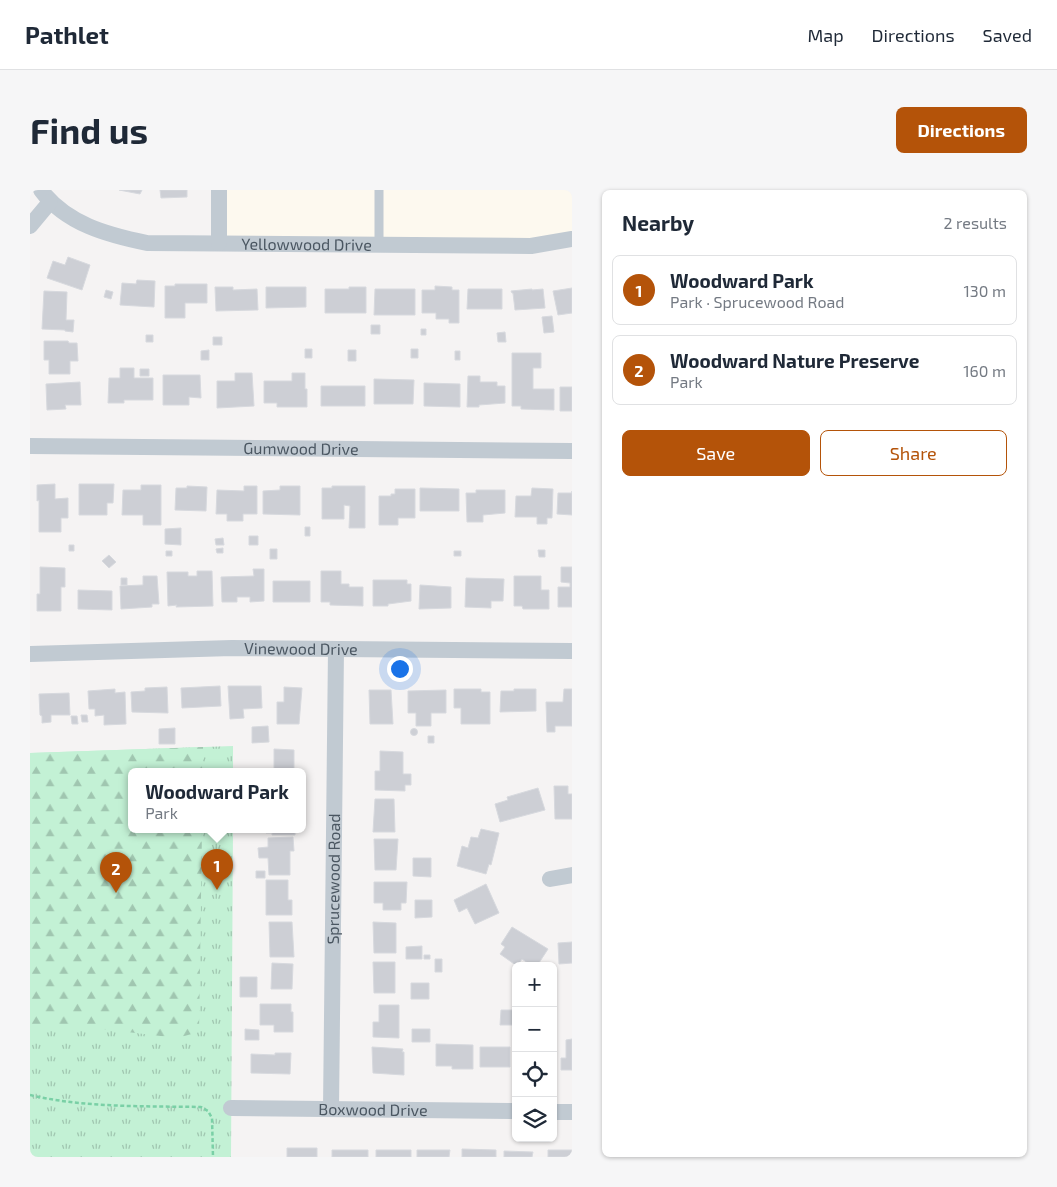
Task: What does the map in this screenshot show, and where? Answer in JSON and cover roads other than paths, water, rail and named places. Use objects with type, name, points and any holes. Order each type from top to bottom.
[{"type":"street","points":[[219,190],[219,243]]},
{"type":"street","points":[[30,226],[46,196]]},
{"type":"street","name":"Yellowwood Drive","points":[[46,196],[87,227],[112,236],[147,243],[531,246],[572,239]]},
{"type":"street","name":"Gumwood Drive","points":[[30,446],[572,451]]},
{"type":"street","name":"Vinewood Drive","points":[[30,654],[232,648],[572,651]]},
{"type":"street","name":"Sprucewood Road","points":[[332,1109],[336,649]]},
{"type":"street","points":[[550,879],[572,875]]},
{"type":"street","name":"Boxwood Drive","points":[[231,1108],[512,1111]]},
{"type":"street","points":[[557,1112],[572,1112]]},
{"type":"lane","points":[[379,190],[379,245]]},
{"type":"place","name":"Woodward Park","points":[[217,890]]},
{"type":"place","name":"Woodward Nature Preserve","points":[[116,893]]}]
